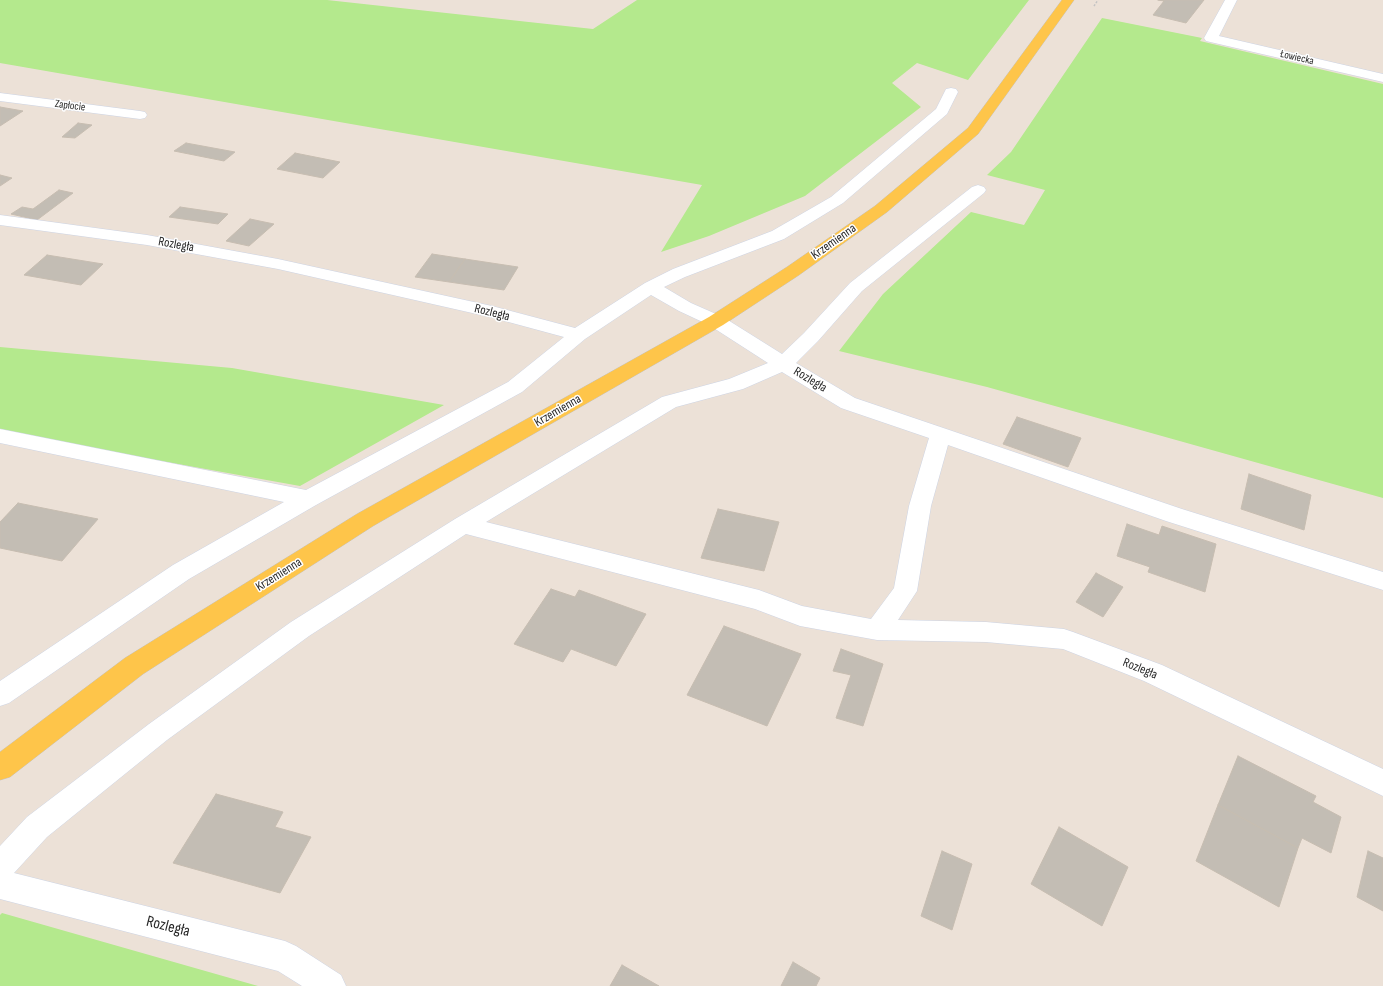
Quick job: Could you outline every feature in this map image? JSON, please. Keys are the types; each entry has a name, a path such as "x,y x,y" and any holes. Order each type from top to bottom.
{"main road":[{"name":"Krzemienna","path":"0,768 134,666 365,520 716,321 793,271 881,209 972,131 1068,0"}],"street":[{"name":"Łowiecka","path":"1231,0 1211,38 1383,78"},
{"path":"0,695 181,572 308,499 515,386 578,335 651,287 679,273 778,235 837,200 942,111 951,92"},
{"name":"Zapłocie","path":"0,97 140,115"},
{"path":"0,867 37,827 158,732 300,629 463,525 669,402 736,384 783,364 811,337 856,287 978,190"},
{"name":"Rozległa","path":"0,220 147,240 278,264 492,312 578,335"},
{"name":"Rozległa","path":"651,287 685,307 716,321 848,404 1174,514 1383,581"},
{"path":"877,630 904,592 920,506 940,435"},
{"path":"0,436 308,499"},
{"name":"Rozległa","path":"463,525 759,600 800,616 877,630 986,632 1064,639 1153,673 1383,783"},
{"name":"Rozległa","path":"0,884 285,957 330,986"}],"green space":[{"path":"0,0 327,0 593,29 637,0 1029,0 968,80 917,63 892,83 921,107 805,196 709,236 661,252 702,185 0,63"},
{"path":"1102,18 1202,38 1200,41 1383,84 1383,498 987,387 839,351 883,294 971,212 1024,225 1045,190 987,175 1011,152"},
{"path":"0,347 232,368 444,405 300,486 0,432"},
{"path":"2,913 258,986 0,986 0,915"}],"building":[{"path":"1158,0 1204,0 1186,23 1153,15 1164,1"},
{"path":"0,107 23,111 0,126"},
{"path":"78,123 92,125 75,138 62,137"},
{"path":"186,143 235,152 224,161 174,151"},
{"path":"295,153 340,162 323,178 277,169"},
{"path":"0,175 12,178 0,186"},
{"path":"59,190 73,193 37,220 11,214 22,207 33,209"},
{"path":"180,207 228,214 218,224 169,217"},
{"path":"250,219 274,224 249,246 226,241"},
{"path":"432,254 465,259 449,282 415,277"},
{"path":"47,255 103,264 81,285 24,275"},
{"path":"465,259 518,267 504,290 449,282"},
{"path":"1017,417 1081,438 1068,467 1003,444"},
{"path":"1249,474 1311,495 1304,530 1241,509"},
{"path":"18,503 98,519 62,561 0,548 0,522"},
{"path":"718,509 779,522 764,571 701,558"},
{"path":"1127,524 1159,535 1162,526 1216,544 1205,592 1148,572 1150,567 1117,556"},
{"path":"1096,573 1123,587 1103,617 1076,602"},
{"path":"551,589 575,597 579,590 646,614 616,666 571,649 563,662 514,644"},
{"path":"724,626 801,654 767,726 687,695"},
{"path":"841,649 883,664 863,726 836,718 851,675 833,671"},
{"path":"1238,756 1316,796 1313,802 1341,817 1331,853 1302,838 1298,848 1218,805"},
{"path":"216,794 283,812 275,827 311,837 280,893 173,863"},
{"path":"1218,805 1298,848 1279,907 1196,861"},
{"path":"1059,827 1128,867 1102,926 1031,884"},
{"path":"942,851 972,864 952,930 921,916"},
{"path":"1368,851 1383,858 1383,911 1357,897"},
{"path":"793,962 820,978 816,986 781,986"},
{"path":"622,965 659,986 610,986"}]}
